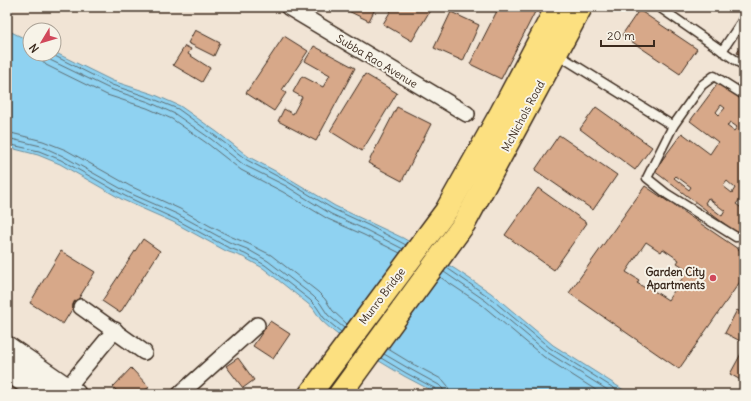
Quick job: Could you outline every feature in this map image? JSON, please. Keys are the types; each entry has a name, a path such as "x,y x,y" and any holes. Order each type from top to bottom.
{"main road":[{"name":"McNichols Road","path":"446,211 557,7"},
{"name":"McNichols Road","path":"340,394 464,224 581,7"},
{"name":"Munro Bridge","path":"314,388 446,211"},
{"path":"7,347 71,391"},
{"path":"7,370 43,394"}],"street":[{"name":"Subba Rao Avenue","path":"288,7 467,114"},
{"path":"81,307 144,352"},
{"path":"180,394 257,325"},
{"path":"71,391 114,330"}],"lane":[{"path":"659,7 744,66"},
{"path":"722,51 744,18"},
{"path":"556,54 673,126"},
{"path":"744,95 714,76 702,85 673,126 646,178 667,194 736,238 744,236"}],"water":[{"path":"7,30 22,37 22,62 62,62 62,56 113,81 153,94 180,106 249,157 335,206 403,238 455,269 491,293 553,345 630,394 438,394 404,376 346,341 321,320 313,308 263,268 243,257 226,251 173,222 123,200 60,164 38,155 7,147"}],"building":[{"path":"340,7 376,7 369,21"},
{"path":"393,7 432,7 412,41 383,24"},
{"path":"499,7 537,8 501,79 470,64"},
{"path":"639,10 697,49 680,74 622,35"},
{"path":"451,12 479,25 463,61 434,48"},
{"path":"195,30 220,43 214,56 188,43"},
{"path":"284,36 308,51 282,90 286,93 274,111 246,93"},
{"path":"744,41 744,57 737,53"},
{"path":"185,46 191,49 188,54 210,68 202,82 173,65"},
{"path":"314,46 355,68 316,141 278,121 284,109 293,114 302,97 293,92 302,76 323,87 330,75 305,61"},
{"path":"365,74 397,93 362,151 330,131"},
{"path":"719,82 744,100 744,199 742,197 736,204 744,210 744,226 738,234 654,171 682,133 710,154 718,142 690,121","holes":["721,105 725,108 719,115 716,112","730,122 737,127 734,131 727,126","676,176 691,187 689,190 674,178","727,181 735,188 732,193 723,186","708,198 725,211 722,216 705,203"]},
{"path":"397,107 431,124 402,181 368,163"},
{"path":"596,107 652,147 635,170 580,129"},
{"path":"559,135 617,175 593,210 535,170"},
{"name":"Garden City Apartments","path":"645,186 744,253 744,276 679,369 569,293","holes":["646,242 661,252 663,249 679,260 677,263 688,270 668,300 648,287 647,289 637,283 639,280 626,272"]},
{"path":"538,188 587,223 554,270 505,235"},
{"path":"143,239 160,251 120,313 102,301"},
{"path":"61,251 95,272 63,324 30,303"},
{"path":"737,310 744,314 744,343 725,333"},
{"path":"270,321 290,334 273,359 253,346"},
{"path":"742,352 744,354 744,382 730,374"},
{"path":"238,358 254,380 243,388 226,366"},
{"path":"131,368 149,387 141,394 120,394 113,387"}],"place":[{"name":"Garden City Apartments","path":"713,278"}]}
